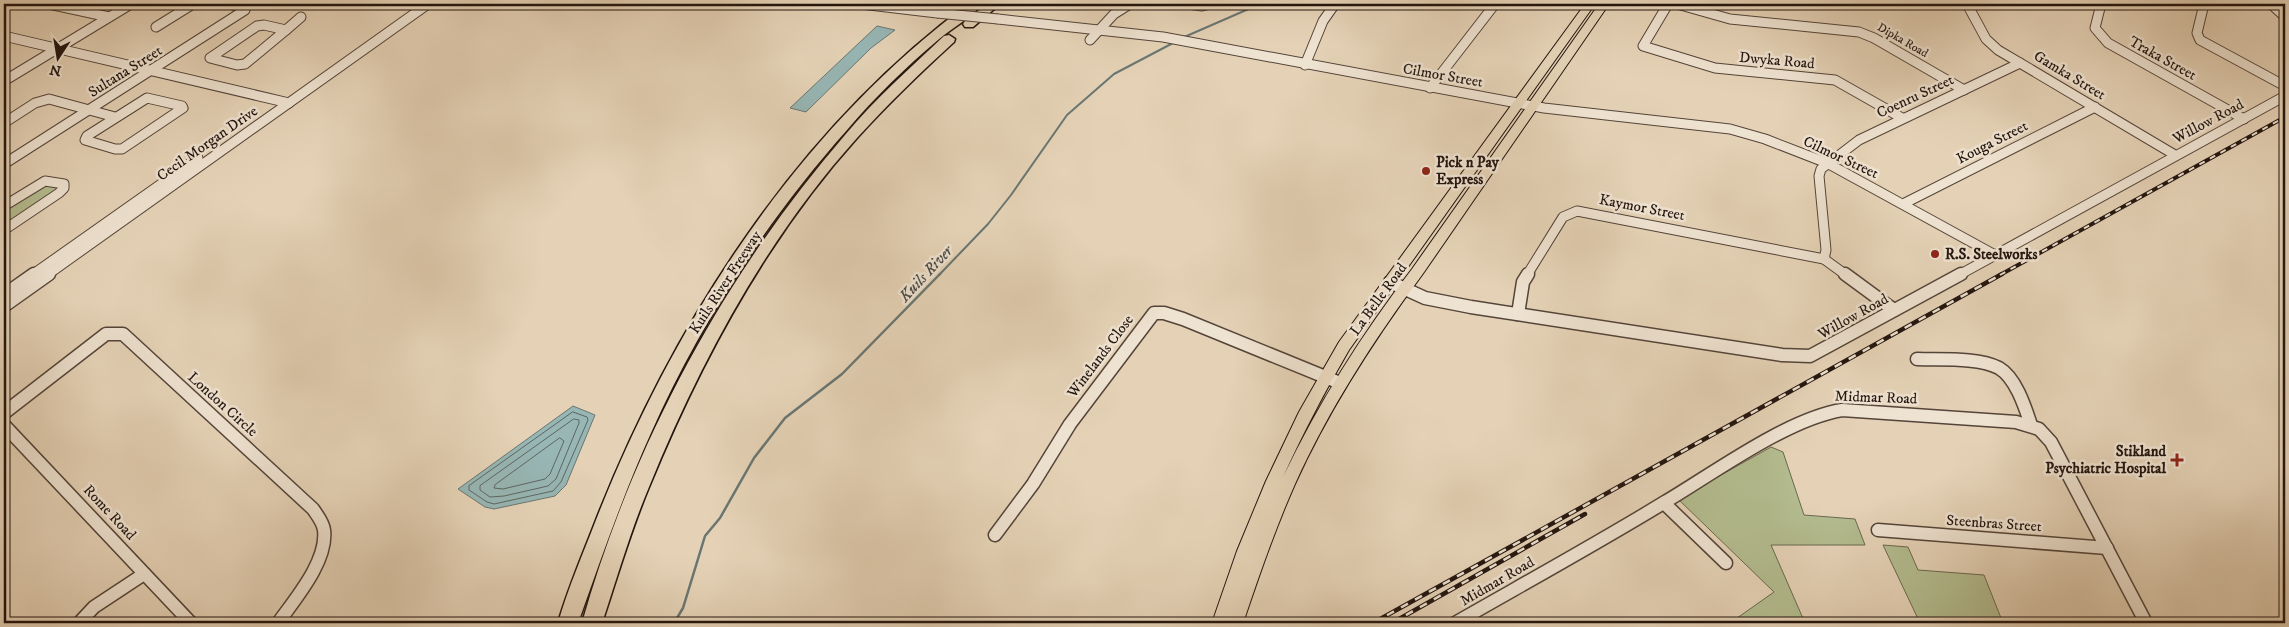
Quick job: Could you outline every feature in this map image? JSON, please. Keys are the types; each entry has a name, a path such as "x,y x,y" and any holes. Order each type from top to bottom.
{"highway":[{"name":"Kuils River Freeway","path":"568,623 609,506 642,432 696,324 744,250 794,182 843,125 902,66 976,4"},
{"name":"Kuils River Freeway","path":"592,623 620,536 659,441 704,348 762,252 823,170 875,110 948,40 996,12"}],"main road":[{"name":"La Belle Road","path":"1220,623 1239,565 1272,480 1324,377 1590,4"},
{"name":"La Belle Road","path":"1235,623 1252,568 1284,490 1311,434 1340,383 1604,4"}],"street":[{"path":"49,4 109,17"},
{"path":"4,81 131,4"},
{"path":"156,27 193,4"},
{"name":"Sultana Street","path":"4,164 245,10 243,7 228,4"},
{"name":"Cecil Morgan Drive","path":"4,295 416,4"},
{"name":"Cecil Morgan Drive","path":"4,306 428,4"},
{"name":"Cilmor Street","path":"861,4 937,13 996,12 1099,29 1163,37 1532,107 1730,129 1764,139 1827,163 1995,255"},
{"path":"1090,40 1114,14 1130,4"},
{"path":"1188,4 1197,6 1210,4"},
{"path":"1305,65 1324,21 1335,4"},
{"path":"1430,88 1495,4"},
{"name":"Dwyka Road","path":"1668,4 1643,46 1715,68 1835,80 1902,118"},
{"name":"Dipka Road","path":"1677,4 1730,19 1859,32 1874,38 1964,90"},
{"name":"Gamka Street","path":"1967,4 1989,42 2020,63 2174,155"},
{"name":"Traka Street","path":"2101,4 2096,28 2105,40 2244,119"},
{"path":"2204,4 2197,33 2200,40 2285,86"},
{"path":"2271,4 2285,17"},
{"path":"286,30 260,25 239,37 210,58 237,65 245,64 301,18"},
{"path":"214,31 239,37"},
{"path":"4,36 290,103"},
{"name":"Coenru Street","path":"1827,163 1859,140 2020,63"},
{"name":"Willow Road","path":"1390,282 1403,290 1435,300 1518,314 1668,338 1802,356 1817,354 2174,155 2285,96"},
{"path":"4,122 35,103 46,100 116,117 149,98 183,107 181,111 122,149 116,150 85,140 87,136 116,117"},
{"name":"Kouga Street","path":"1903,204 2094,107"},
{"path":"1827,163 1819,174 1826,250 1824,259 1894,310"},
{"path":"4,206 45,181 64,184 64,188 59,193 4,230"},
{"name":"Kaymor Street","path":"1518,314 1523,282 1562,217 1577,211 1824,259"},
{"name":"Winelands Close","path":"995,535 1033,484 1070,424 1154,313 1164,313 1183,318 1340,383"},
{"name":"London Circle","path":"4,414 106,334 123,334 314,509 322,522 324,532 320,556 278,623"},
{"path":"1917,359 1986,364 2001,368 2009,378 2023,404 2031,425"},
{"name":"Midmar Road","path":"1455,623 1664,503 1766,441 1823,413 1856,410 2010,421 2031,425 2049,438 2146,623"},
{"name":"Rome Road","path":"4,425 191,623"},
{"path":"1664,503 1726,563"},
{"name":"Steenbras Street","path":"1878,530 2107,548"},
{"path":"80,623 94,607 144,574"}],"green space":[{"path":"40,185 60,187 4,227 4,209"},
{"path":"1771,447 1783,452 1804,515 1855,519 1865,545 1771,545 1805,623 1730,623 1774,592 1678,499"},
{"path":"1883,545 1908,547 1918,570 1984,575 2003,623 1920,623"}],"water":[{"path":"877,26 895,30 871,48 806,112 790,108"},
{"path":"573,406 595,415 566,485 555,496 494,509 485,507 458,489"}],"waterway":[{"name":"Kuils River","path":"1182,38 1260,4"},
{"name":"Kuils River","path":"939,275 988,224 1011,195 1067,115 1114,74 1173,43"},
{"name":"Kuils River","path":"674,623 683,608 705,536 720,518 754,458 785,418 842,374 940,274"}],"railway":[{"path":"2000,275 2285,117"},
{"path":"1373,623 2002,274"},
{"path":"1392,623 1585,514"}],"place":[{"name":"Pick n Pay Express","path":"1426,171"},
{"name":"R.S. Steelworks","path":"1935,254"},
{"name":"Stikland Psychiatric Hospital","path":"2177,460"}]}
